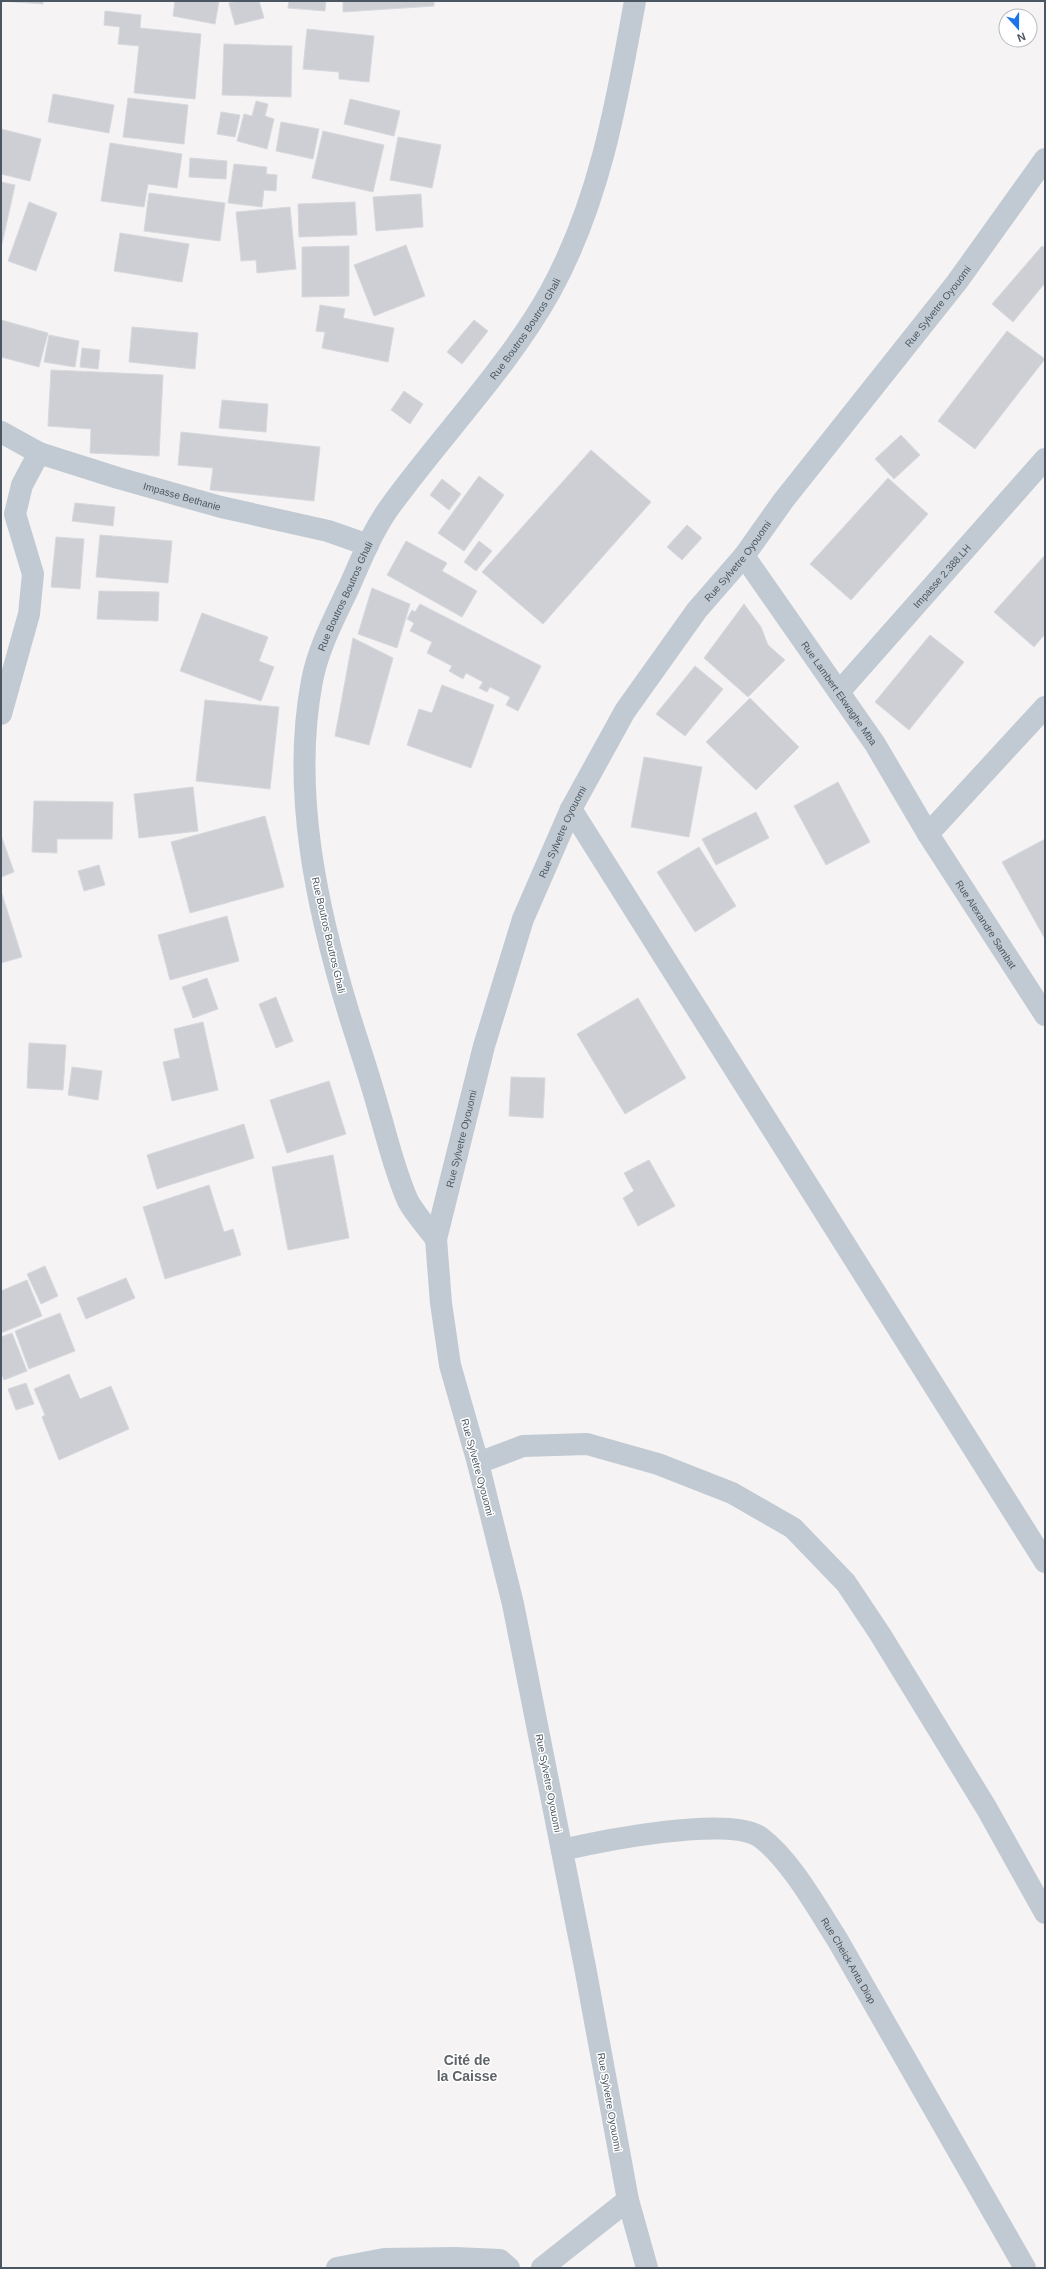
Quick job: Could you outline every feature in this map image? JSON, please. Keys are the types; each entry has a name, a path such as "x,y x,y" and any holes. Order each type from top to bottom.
{"street":[{"name":"Rue Boutros Boutros Ghali","path":"436,1239 410,1204 392,1157 334,966 316,884 309,832 306,793 306,733 312,680 325,639 368,544 386,511 493,375 521,336 549,294 572,247 593,197 609,138 635,1"},
{"name":"Rue Sylvetre Oyouomi","path":"647,2268 628,2200 562,1850 513,1604 478,1463 450,1365 441,1303 436,1239 484,1046 523,920 571,809 625,710 697,610 744,556 783,501 957,282 1045,159"},
{"name":"Impasse Bethanie","path":"1,432 39,453 169,493 221,507 328,531 368,544"},
{"path":"1,714 29,614 33,574 15,514 22,485 39,453"},
{"name":"Impasse 2.388.LH","path":"839,692 1045,459"},
{"name":"Rue Lambert Ekwaghe Mba","path":"744,556 875,744 928,834"},
{"path":"928,834 1045,707"},
{"path":"571,809 1045,1562"},
{"name":"Rue Alexandre Sambat","path":"928,834 1045,1015"},
{"path":"478,1463 523,1446 587,1444 658,1464 732,1493 793,1528 846,1582 880,1634 987,1809 1045,1913"},
{"name":"Rue Cheick Anta Diop","path":"562,1850 654,1833 705,1828 737,1830 759,1836 779,1855 803,1886 837,1939 931,2107 1025,2268"},
{"path":"542,2268 628,2200"},
{"path":"337,2268 384,2259 455,2258 500,2260 509,2268"}],"building":[{"path":"1,1 43,1 43,4"},
{"path":"175,1 219,1 215,24 173,16"},
{"path":"238,1 259,1 264,18 235,25 229,3"},
{"path":"289,1 326,1 325,11 288,8"},
{"path":"343,1 434,1 434,6 343,12"},
{"path":"105,11 141,15 140,28 201,34 195,99 134,93 139,46 118,44 120,27 104,25"},
{"path":"307,29 374,36 369,82 339,79 339,72 303,69"},
{"path":"224,44 292,46 291,97 222,95"},
{"path":"53,94 114,105 109,133 48,122"},
{"path":"128,98 188,105 184,144 123,137"},
{"path":"350,99 400,111 394,136 344,124"},
{"path":"256,101 268,104 265,116 274,119 267,149 237,141 244,114 252,116"},
{"path":"221,112 240,115 235,137 217,134"},
{"path":"281,122 319,129 313,159 276,151"},
{"path":"1,129 41,139 30,181 1,174"},
{"path":"323,131 384,145 373,192 312,178"},
{"path":"398,137 441,145 432,188 390,180"},
{"path":"110,143 182,154 177,188 148,184 144,207 101,201"},
{"path":"190,158 227,161 226,179 189,177"},
{"path":"234,164 267,167 266,174 277,175 276,191 264,190 262,207 228,203"},
{"path":"1,182 15,185 2,244 1,244"},
{"path":"149,193 225,203 220,241 144,231"},
{"path":"421,194 423,227 376,231 373,197"},
{"path":"29,202 57,213 36,271 8,261"},
{"path":"355,202 357,235 299,237 298,204"},
{"path":"290,207 296,269 257,273 256,260 241,261 236,212"},
{"path":"120,233 189,244 182,282 114,271"},
{"path":"406,245 425,296 374,316 354,265"},
{"path":"349,246 349,296 302,297 302,247"},
{"path":"1042,246 1045,248 1045,283 1013,322 992,304"},
{"path":"320,305 345,309 343,318 394,328 388,362 322,348 325,332 316,331"},
{"path":"1,320 48,333 39,367 1,357"},
{"path":"474,320 488,331 462,364 447,352"},
{"path":"132,327 198,333 195,369 129,362"},
{"path":"1007,331 1045,359 975,449 938,421"},
{"path":"49,335 79,341 75,367 44,362"},
{"path":"82,348 100,350 98,369 80,367"},
{"path":"51,370 163,375 159,456 90,453 91,429 48,426"},
{"path":"404,391 423,404 410,424 391,410"},
{"path":"222,400 268,404 266,432 219,428"},
{"path":"181,432 320,447 314,501 210,490 213,468 178,465"},
{"path":"901,435 920,455 894,479 875,459"},
{"path":"591,450 651,502 543,624 482,572"},
{"path":"479,476 504,495 464,551 438,533"},
{"path":"888,478 928,514 851,600 810,564"},
{"path":"442,479 461,494 449,510 430,495"},
{"path":"75,503 115,507 113,526 72,521"},
{"path":"687,525 702,538 682,560 667,547"},
{"path":"100,535 172,541 168,583 96,577"},
{"path":"56,537 84,539 80,589 51,587"},
{"path":"406,541 447,563 442,571 477,591 462,617 387,575"},
{"path":"479,541 492,551 476,571 464,562"},
{"path":"1045,555 1045,634 1034,647 994,612"},
{"path":"372,588 410,604 397,648 358,634"},
{"path":"99,591 159,592 158,621 97,619"},
{"path":"420,604 541,666 518,711 506,705 510,697 490,687 487,692 479,688 483,682 466,673 463,679 449,671 452,666 427,653 432,642 410,631 414,623 407,619 412,610 415,612"},
{"path":"744,604 761,627 768,645 785,660 748,697 704,658"},
{"path":"202,613 268,637 259,661 274,667 261,701 180,671"},
{"path":"930,635 964,662 909,730 875,702"},
{"path":"353,638 393,658 369,745 335,736"},
{"path":"695,666 723,689 685,736 656,714"},
{"path":"442,685 494,705 471,768 407,745 419,709 432,713"},
{"path":"750,698 799,747 756,790 706,742"},
{"path":"205,700 279,707 270,789 196,781"},
{"path":"644,757 702,767 689,837 631,827"},
{"path":"838,782 870,842 826,865 794,806"},
{"path":"193,787 198,831 139,838 134,794"},
{"path":"34,801 113,802 112,839 57,839 57,853 32,852"},
{"path":"756,812 769,838 716,865 702,839"},
{"path":"265,816 284,887 190,913 171,842"},
{"path":"1,835 14,872 1,877"},
{"path":"1045,839 1045,939 1002,862"},
{"path":"699,847 736,906 695,932 657,872"},
{"path":"99,865 105,885 84,891 78,871"},
{"path":"1,891 22,957 1,963"},
{"path":"227,916 239,961 170,980 158,935"},
{"path":"207,978 218,1009 193,1018 182,987"},
{"path":"276,997 293,1041 276,1048 259,1004"},
{"path":"638,998 686,1078 625,1114 577,1034"},
{"path":"203,1022 218,1090 172,1101 163,1062 180,1058 174,1029"},
{"path":"29,1043 66,1045 63,1090 27,1088"},
{"path":"72,1067 102,1071 98,1100 68,1095"},
{"path":"511,1077 545,1078 543,1118 509,1116"},
{"path":"329,1081 346,1134 287,1153 270,1100"},
{"path":"244,1124 254,1158 157,1189 147,1155"},
{"path":"333,1155 349,1238 288,1250 272,1167"},
{"path":"649,1160 675,1206 638,1226 623,1198 634,1191 624,1173"},
{"path":"209,1185 224,1232 233,1229 241,1255 165,1279 143,1207"},
{"path":"45,1266 58,1296 41,1304 27,1274"},
{"path":"126,1278 135,1298 86,1319 77,1298"},
{"path":"27,1280 42,1316 1,1333 1,1291"},
{"path":"60,1313 75,1351 29,1369 15,1331"},
{"path":"12,1333 27,1371 4,1380 1,1372 1,1337"},
{"path":"69,1374 80,1399 111,1386 129,1429 59,1460 42,1417 45,1415 34,1389"},
{"path":"26,1383 34,1404 16,1410 8,1389"}],"district":[{"name":"Cité de la Caisse","path":"467,2068"}]}
